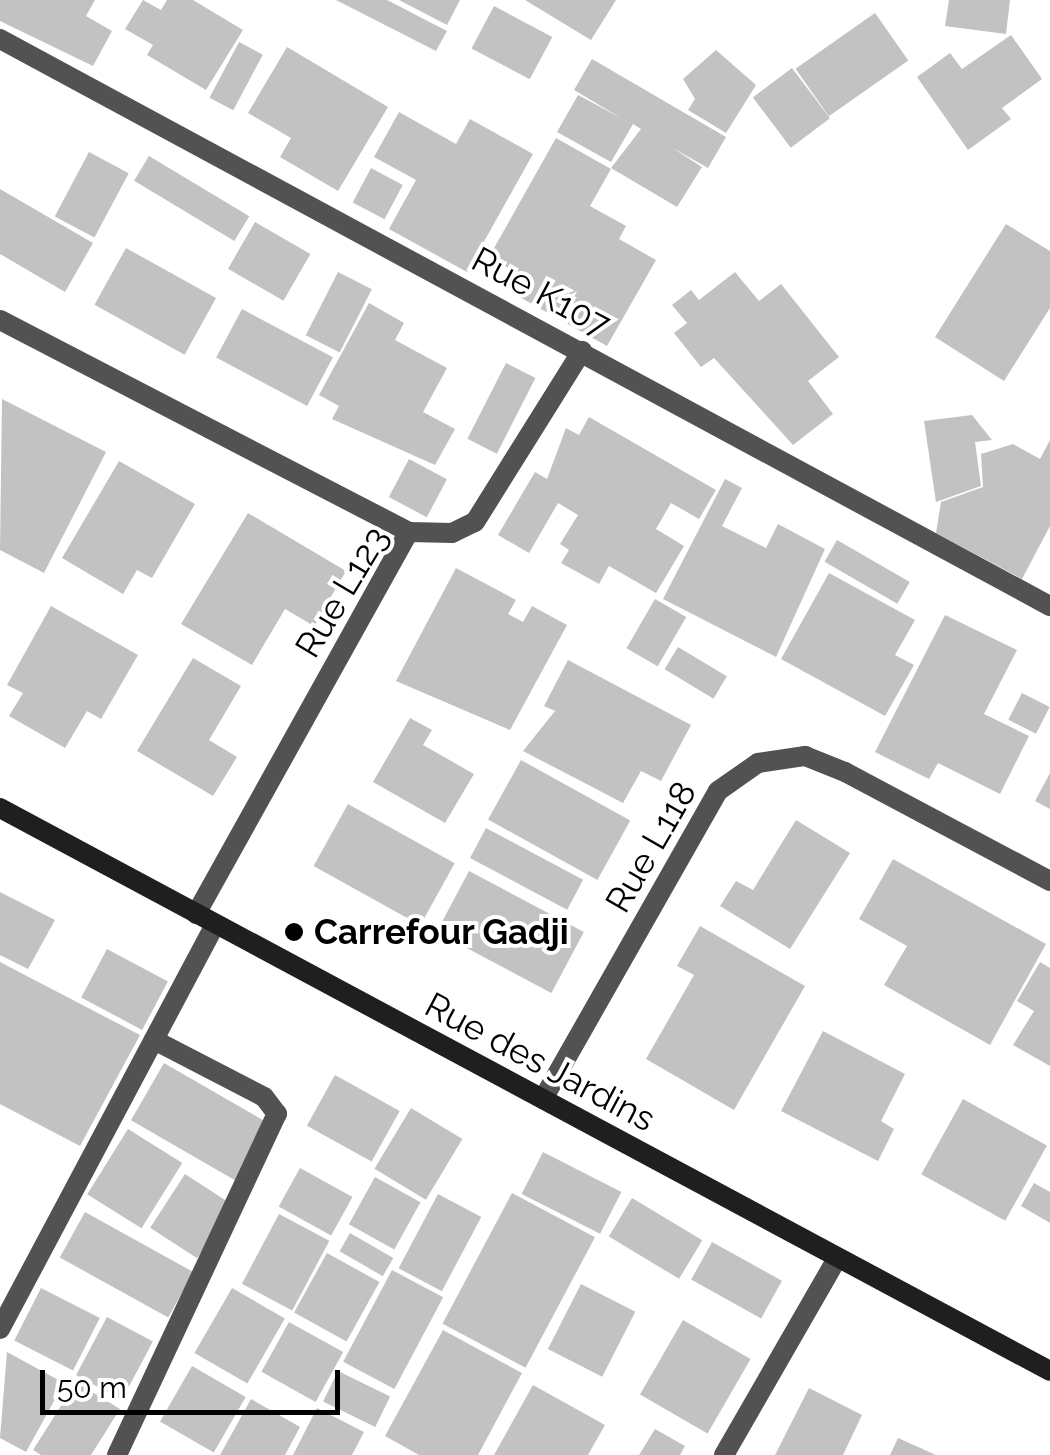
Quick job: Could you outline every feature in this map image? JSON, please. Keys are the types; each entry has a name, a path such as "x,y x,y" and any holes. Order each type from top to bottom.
{"main road":[{"name":"Rue des Jardins","path":"0,808 835,1262 1050,1372"}],"street":[{"name":"Rue K107","path":"0,38 1050,606"},
{"path":"0,320 408,532"},
{"name":"Rue L123","path":"0,1328 154,1040 206,920 408,532 476,522 582,351"},
{"name":"Rue L118","path":"542,1100 718,790 758,762 805,756 845,772 1050,881"},
{"path":"117,1455 277,1114 264,1097 154,1040"},
{"path":"724,1455 835,1262"}],"building":[{"path":"0,0 95,0 86,16 112,31 93,66 0,21"},
{"path":"143,0 161,10 167,0 193,0 243,30 206,90 147,55 153,45 125,29"},
{"path":"336,0 387,0 447,31 436,51"},
{"path":"399,0 460,0 447,25"},
{"path":"525,0 616,0 591,40"},
{"path":"949,0 1010,0 1006,34 945,26"},
{"path":"494,6 552,37 530,79 471,48"},
{"path":"875,13 908,61 829,116 796,69"},
{"path":"1011,35 1042,79 1002,108 1011,119 968,150 917,77 950,53 962,69"},
{"path":"239,42 263,55 233,110 209,98"},
{"path":"287,47 388,107 338,191 280,157 291,138 248,113"},
{"path":"716,50 756,85 726,133 688,110 695,99 683,79"},
{"path":"592,59 726,137 708,168 671,147 702,167 677,207 611,168 641,129 633,124 611,162 557,132 578,95 621,118 574,90"},
{"path":"792,68 830,118 791,148 753,97"},
{"path":"399,112 456,144 470,119 533,154 467,272 389,229 416,180 374,157"},
{"path":"556,138 611,169 590,206 626,226 619,239 656,260 607,346 516,295 526,278 489,257"},
{"path":"89,152 129,173 94,238 55,216"},
{"path":"149,156 249,216 234,241 134,181"},
{"path":"371,168 403,185 384,219 353,202"},
{"path":"0,189 93,243 65,292 0,254"},
{"path":"255,222 310,254 283,301 228,269"},
{"path":"1006,224 1050,251 1050,308 1004,381 935,337"},
{"path":"126,248 216,298 185,355 94,305"},
{"path":"338,272 372,289 340,353 306,335"},
{"path":"735,272 759,301 781,284 839,357 808,381 833,414 793,445 714,358 701,367 674,333 687,323 672,305 691,290 699,300"},
{"path":"369,303 404,323 395,340 447,368 423,412 455,429 435,465 332,419 339,406 319,395"},
{"path":"242,309 333,357 307,406 216,358"},
{"path":"506,363 535,378 497,454 467,439"},
{"path":"2,399 106,452 44,573 0,550"},
{"path":"972,415 992,440 975,442 981,486 936,502 924,421"},
{"path":"589,417 716,490 699,519 671,503 656,529 684,546 656,593 609,566 599,584 561,563 569,550 560,544 578,515 558,503 529,553 498,535 535,472 547,479 566,428 579,435"},
{"path":"1050,440 1050,526 1022,579 936,533 941,502 983,487 981,454 1013,444 1040,459"},
{"path":"409,459 447,479 427,517 389,497"},
{"path":"119,461 195,504 152,578 137,570 123,594 62,558"},
{"path":"725,479 742,488 722,526 766,548 778,524 825,549 776,657 663,599"},
{"path":"248,513 346,571 314,626 285,609 252,665 181,624"},
{"path":"837,540 910,582 897,604 824,562"},
{"path":"456,568 516,600 508,614 523,622 532,606 567,625 510,730 396,681"},
{"path":"829,573 915,620 895,655 914,665 885,716 781,659"},
{"path":"655,599 686,617 658,666 626,648"},
{"path":"51,606 138,655 101,719 87,711 65,748 9,716 23,693 7,685"},
{"path":"945,615 1017,650 984,714 1029,736 1000,794 938,763 929,779 875,752"},
{"path":"678,647 727,676 713,699 665,669"},
{"path":"193,658 241,686 209,740 237,757 213,796 137,751"},
{"path":"568,660 691,725 661,781 641,771 623,803 523,751 555,711 544,706"},
{"path":"1022,693 1050,707 1036,734 1008,720"},
{"path":"410,718 432,730 423,745 474,774 445,823 373,782"},
{"path":"521,760 630,821 597,880 488,819"},
{"path":"1050,773 1050,809 1035,801"},
{"path":"348,804 455,863 420,925 314,866"},
{"path":"796,820 850,853 790,949 720,906 736,881 753,890"},
{"path":"486,828 583,880 567,910 470,858"},
{"path":"893,859 1046,944 990,1045 884,985 907,946 859,919"},
{"path":"469,871 584,932 551,993 437,932"},
{"path":"0,892 55,920 28,969 0,955"},
{"path":"700,926 805,986 734,1110 646,1059 694,975 677,966"},
{"path":"107,949 168,981 142,1030 81,998"},
{"path":"0,962 140,1035 80,1146 0,1104"},
{"path":"1040,962 1050,968 1050,1066 1013,1045 1034,1011 1017,1001"},
{"path":"823,1031 905,1074 881,1121 894,1129 878,1161 781,1111"},
{"path":"164,1063 268,1123 235,1180 131,1120"},
{"path":"335,1075 400,1111 372,1162 307,1126"},
{"path":"963,1099 1047,1146 1005,1221 921,1174"},
{"path":"411,1108 462,1139 426,1200 374,1169"},
{"path":"128,1129 182,1163 141,1228 87,1194"},
{"path":"543,1152 621,1192 600,1234 522,1194"},
{"path":"300,1168 352,1197 331,1236 279,1206"},
{"path":"185,1174 232,1204 197,1258 150,1228"},
{"path":"375,1177 420,1202 394,1249 349,1224"},
{"path":"1034,1183 1050,1192 1050,1223 1021,1206"},
{"path":"512,1193 595,1237 526,1368 443,1324"},
{"path":"438,1194 481,1217 442,1291 399,1268"},
{"path":"632,1198 702,1240 679,1279 609,1237"},
{"path":"85,1212 193,1272 168,1318 60,1257"},
{"path":"279,1214 329,1241 292,1311 242,1284"},
{"path":"350,1233 393,1258 383,1276 339,1251"},
{"path":"712,1242 782,1281 761,1318 691,1280"},
{"path":"327,1253 379,1282 347,1342 294,1312"},
{"path":"392,1270 443,1297 394,1389 343,1362"},
{"path":"581,1284 635,1312 602,1377 548,1349"},
{"path":"41,1288 100,1318 73,1371 14,1341"},
{"path":"232,1288 285,1318 247,1383 194,1353"},
{"path":"107,1317 153,1341 122,1400 76,1375"},
{"path":"683,1320 751,1359 708,1433 640,1394"},
{"path":"289,1322 343,1352 316,1402 261,1372"},
{"path":"443,1330 522,1373 478,1455 419,1455 385,1436"},
{"path":"7,1352 64,1383 26,1452 0,1438"},
{"path":"192,1366 246,1397 214,1452 160,1421"},
{"path":"338,1371 390,1396 375,1427 323,1402"},
{"path":"76,1382 120,1409 91,1455 41,1455 33,1450"},
{"path":"533,1385 605,1425 588,1455 494,1455"},
{"path":"809,1388 862,1415 843,1455 775,1455"},
{"path":"251,1399 300,1427 285,1455 220,1455"},
{"path":"317,1408 364,1432 352,1455 293,1455"},
{"path":"655,1429 685,1446 680,1455 639,1455"},
{"path":"898,1438 936,1455 890,1455"}],"place":[{"name":"Carrefour Gadji","path":"294,932"}]}
